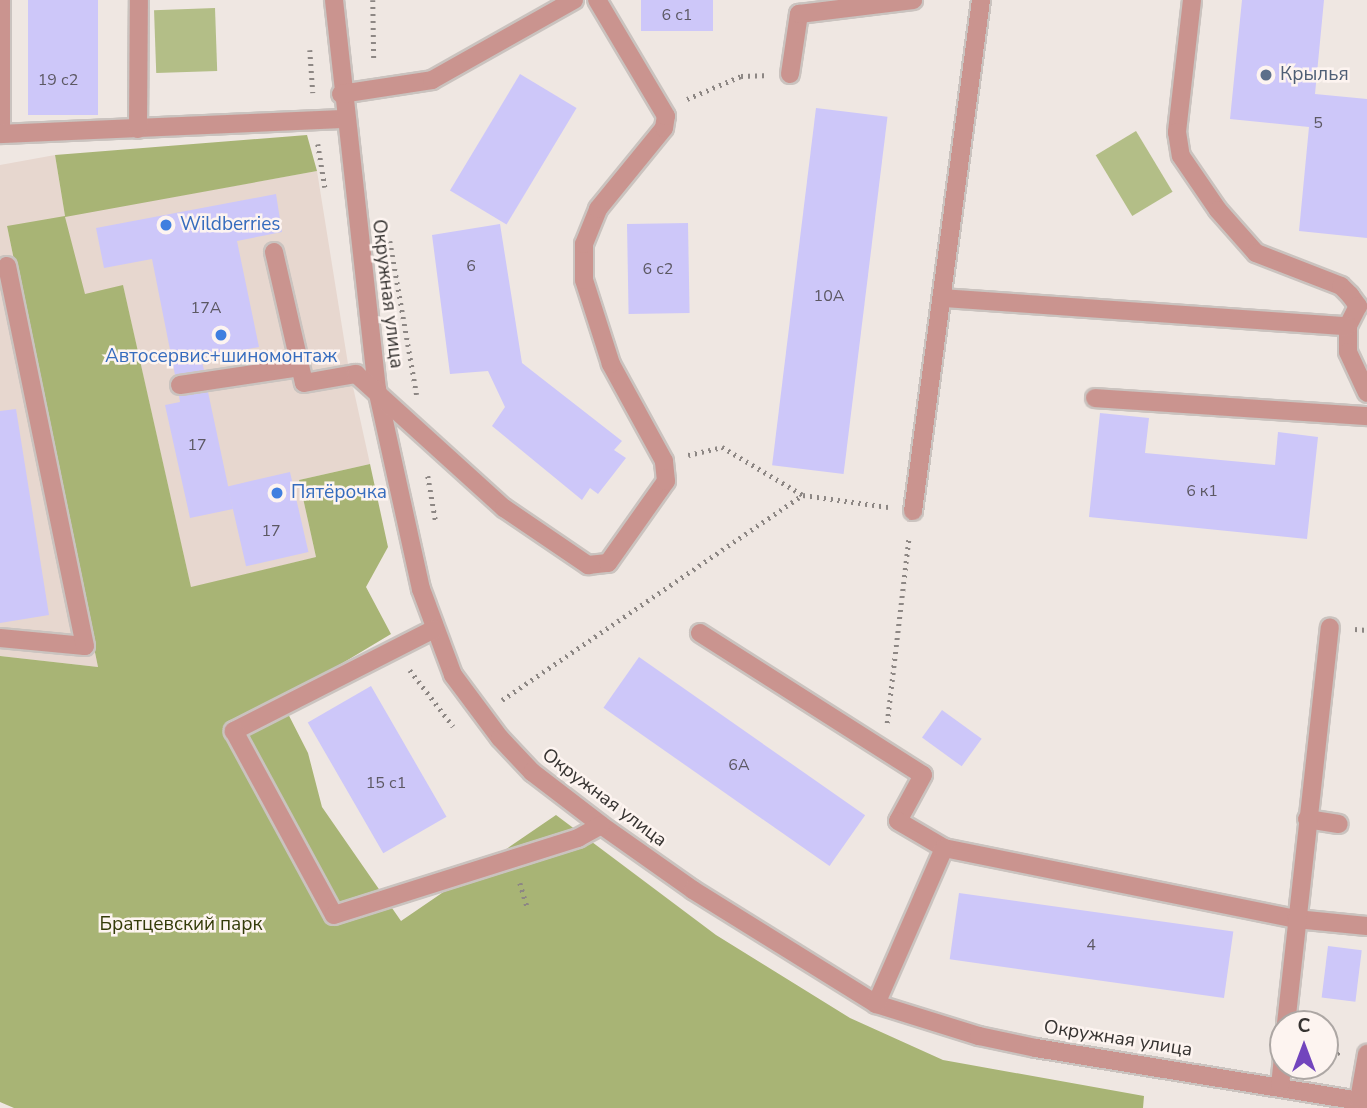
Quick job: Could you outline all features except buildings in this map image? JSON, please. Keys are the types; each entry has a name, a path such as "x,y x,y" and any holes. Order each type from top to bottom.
{"street":[{"path":"1,0 1,134 345,119"},
{"path":"138,129 139,0"},
{"name":"Окружная улица","path":"334,0 341,94 377,389 434,629 453,675 500,738 532,772 692,890 877,1004 1002,1041 1363,1101"},
{"path":"341,94 374,92 432,80 573,0"},
{"path":"274,252 304,383 356,374 377,389 504,508 588,565 608,563 621,551 666,481 664,461 611,364 583,280 584,244 598,209 664,128 666,116 597,0"},
{"path":"790,74 799,14 913,0"},
{"path":"912,511 943,298 981,0"},
{"path":"1192,0 1177,132 1187,170 1256,253 1341,286 1350,295 1358,306 1348,326 1348,352 1367,393"},
{"path":"0,638 85,646 7,266"},
{"path":"943,298 1348,326"},
{"path":"180,385 300,367"},
{"path":"1094,398 1367,416"},
{"path":"1287,1010 1330,627"},
{"path":"434,629 234,731 334,915 578,838 601,825"},
{"path":"700,633 923,775 898,821 944,848 1296,919 1367,926"},
{"path":"1307,819 1339,824"},
{"path":"877,1004 944,848"},
{"path":"1363,1101 1367,1054"},
{"path":"1280,1086 1281,1080"}],"path":[{"path":"373,0 374,92"},
{"path":"687,100 741,75"},
{"path":"388,226 438,535"},
{"path":"664,461 722,447 803,495 912,511 884,750"},
{"path":"501,700 803,495"}],"shaded area":[{"path":"55,155 65,216 317,171 348,364 370,464 299,480 316,557 191,588 123,286 85,295 7,226 98,667 0,656 0,165"}],"green space":[{"path":"215,8 217,71 156,73 154,10"},
{"path":"1136,131 1173,192 1132,216 1096,155"},
{"name":"Братцевский парк","path":"307,135 317,171 65,217 85,294 123,285 191,587 316,557 299,480 370,464 388,547 366,587 391,634 281,700 308,753 322,807 401,921 556,815 716,935 850,1018 943,1060 1144,1096 1143,1108 14,1108 0,1102 0,656 98,667 7,226 65,216 55,155"}],"place":[{"name":"Крылья","path":"1266,75"},
{"name":"Wildberries","path":"166,225"},
{"name":"Автосервис+шиномонтаж","path":"221,335"},
{"name":"Пятёрочка","path":"277,493"}]}
